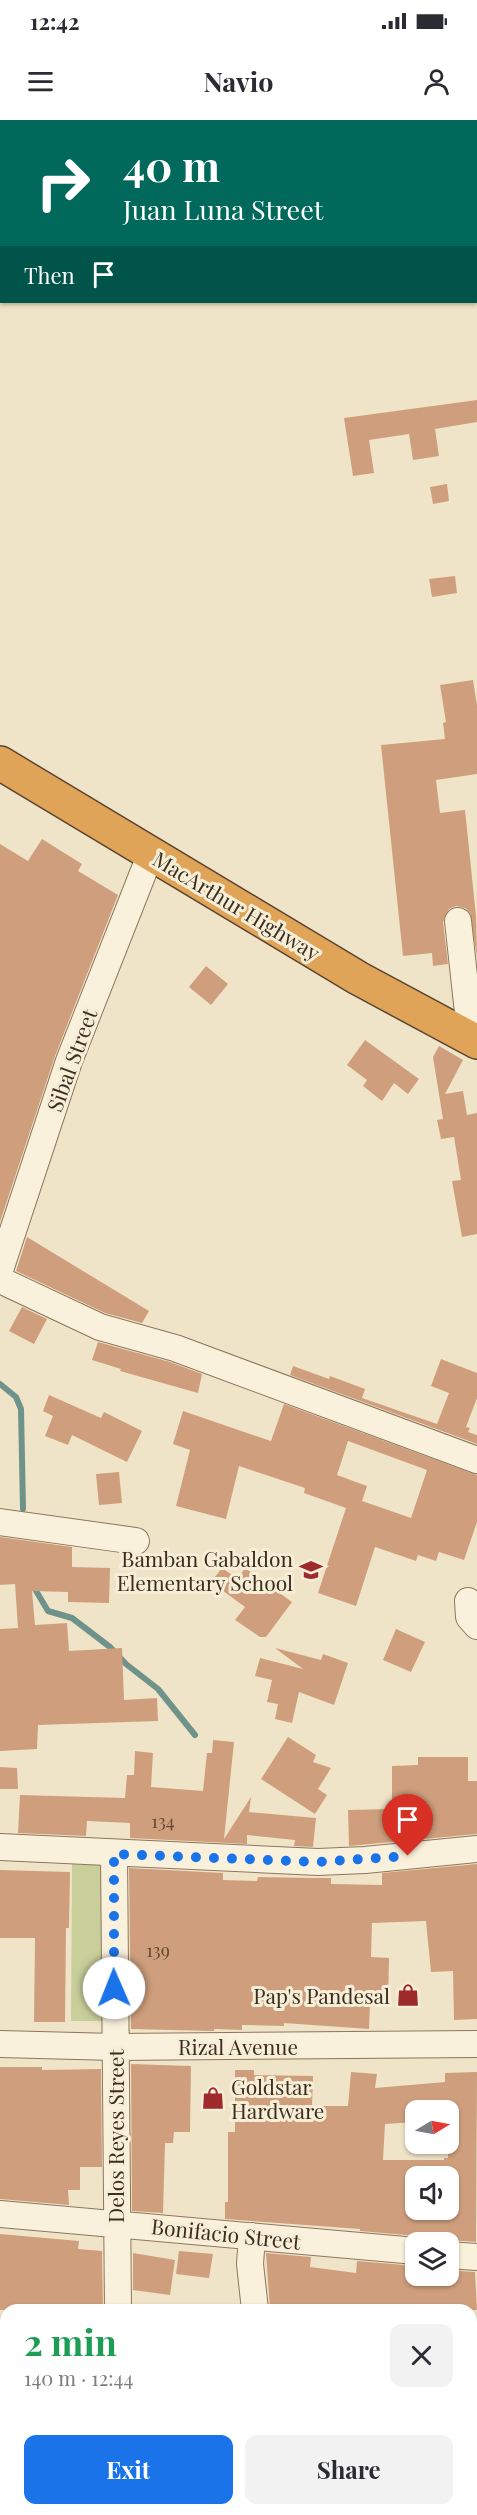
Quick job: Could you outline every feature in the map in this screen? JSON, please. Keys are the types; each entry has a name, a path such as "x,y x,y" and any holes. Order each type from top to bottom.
{"highway":[{"name":"MacArthur Highway","path":"0,763 358,978 474,1041"}],"street":[{"name":"Sibal Street","path":"0,1270 69,1061 151,853"},
{"path":"458,921 474,1041"},
{"path":"0,1280 100,1327 175,1348 477,1461"},
{"path":"0,1522 136,1541"},
{"path":"468,1601 469,1617 477,1626"},
{"path":"0,1847 318,1862 365,1860 477,1849"},
{"name":"Delos Reyes Street","path":"114,1854 118,2304"},
{"name":"Rizal Avenue","path":"0,2044 115,2047 477,2044"},
{"name":"Bonifacio Street","path":"0,2214 405,2251"},
{"path":"252,2236 249,2264 254,2304"},
{"path":"459,2256 477,2257"}],"green space":[{"path":"72,1863 104,1863 103,2021 71,2021"}],"building":[{"path":"477,400 477,422 435,429 439,456 413,460 409,434 369,440 374,473 353,476 344,418"},
{"path":"447,484 449,501 433,504 430,487"},
{"path":"455,576 457,593 432,597 429,579"},
{"path":"473,680 477,705 477,774 436,780 440,813 465,810 476,916 477,957 470,913 465,908 456,906 449,909 443,922 448,964 433,966 432,953 403,956 381,745 445,739 443,723 446,722 440,685"},
{"path":"42,839 82,864 78,871 118,895 55,1056 0,1222 0,844 28,861"},
{"path":"206,966 228,984 211,1005 189,987"},
{"path":"365,1040 419,1079 408,1094 394,1083 382,1101 363,1086 367,1080 347,1065"},
{"path":"439,1046 463,1060 445,1094 463,1091 467,1115 477,1113 477,1234 462,1237 452,1181 461,1180 454,1137 441,1139 437,1120 443,1119 433,1057"},
{"path":"27,1237 149,1311 142,1323 105,1313 16,1271"},
{"path":"22,1307 47,1319 34,1344 9,1331"},
{"path":"98,1342 170,1362 202,1374 198,1393 120,1371 121,1369 92,1360"},
{"path":"441,1359 477,1373 477,1398 466,1427 470,1428 468,1432 477,1435 477,1444 290,1375 293,1366 329,1379 330,1376 365,1389 362,1398 437,1424 449,1393 431,1386"},
{"path":"49,1395 101,1418 104,1412 142,1431 127,1462 72,1435 68,1445 45,1436 53,1416 43,1411"},
{"path":"284,1404 477,1475 477,1522 464,1560 439,1552 436,1561 418,1555 416,1561 375,1547 356,1606 318,1593 346,1508 304,1493 305,1488 239,1466 226,1519 176,1506 190,1450 173,1444 183,1411 271,1441","holes":["348,1441 427,1470 411,1518 362,1501 367,1486 337,1475"]},
{"path":"119,1472 122,1503 99,1505 96,1474"},
{"path":"0,1537 72,1547 72,1567 110,1568 109,1603 68,1602 68,1592 32,1591 35,1625 67,1623 69,1651 122,1648 124,1700 157,1698 158,1721 38,1725 37,1749 0,1751 0,1629 18,1628 15,1584 0,1585"},
{"path":"222,1568 238,1579 245,1568 292,1602 266,1637 260,1637 235,1620 245,1607 211,1582"},
{"path":"396,1629 425,1642 411,1672 383,1660"},
{"path":"275,1648 321,1660 323,1654 348,1663 334,1705 299,1692 292,1723 275,1719 278,1704 267,1702 272,1680 255,1676 260,1658 303,1669"},
{"path":"288,1737 316,1755 313,1762 331,1768 318,1789 327,1795 315,1814 261,1779"},
{"path":"213,1740 234,1742 224,1839 251,1797 249,1812 316,1818 313,1847 294,1846 295,1840 247,1835 247,1844 130,1838 130,1823 87,1821 86,1836 18,1833 20,1795 125,1798 127,1775 134,1775 135,1751 153,1753 151,1787 203,1791 207,1753 212,1753"},
{"path":"418,1757 468,1757 468,1781 477,1781 477,1834 349,1846 348,1810 392,1809 392,1766 418,1765"},
{"path":"0,1767 17,1768 18,1789 0,1789"},
{"path":"477,1864 477,2019 454,2020 453,1971 431,1972 426,1921 372,1923 371,1957 389,1958 388,2003 370,2003 369,2029 284,2023 284,2026 242,2025 242,2030 131,2029 129,1868 223,1873 223,1880 257,1881 258,1877 331,1878 331,1884 382,1885 382,1873"},
{"path":"0,1870 70,1872 69,1928 66,1928 65,2022 34,2022 35,1938 0,1938"},
{"path":"131,2064 191,2066 190,2132 174,2132 173,2143 165,2143 163,2213 132,2211"},
{"path":"0,2067 42,2067 42,2070 101,2069 102,2167 80,2167 80,2190 68,2190 69,2205 0,2199"},
{"path":"235,2070 254,2070 254,2075 313,2076 312,2106 348,2106 351,2072 377,2074 375,2088 445,2082 445,2073 477,2072 476,2242 459,2241 459,2232 405,2232 405,2235 360,2231 360,2229 225,2219 225,2202 228,2202 228,2132 235,2132"},
{"path":"0,2234 79,2241 78,2249 102,2251 103,2304 0,2304"},
{"path":"179,2251 213,2254 209,2278 176,2274"},
{"path":"133,2253 175,2260 170,2295 133,2290"},
{"path":"266,2253 311,2257 310,2267 356,2273 357,2261 405,2265 405,2286 459,2286 459,2271 475,2272 477,2304 270,2304"}],"waterway":[{"path":"0,1384 16,1397 21,1409 23,1509"},
{"path":"32,1584 48,1611 72,1618 110,1647 126,1664 158,1689 195,1735"}],"place":[{"name":"Bamban Gabaldon Elementary School","path":"311,1570"},
{"name":"Pap's Pandesal","path":"408,1995"},
{"name":"Goldstar Hardware","path":"213,2098"}],"route":[{"path":"114,1988 114,1854 318,1862 408,1856"}]}
